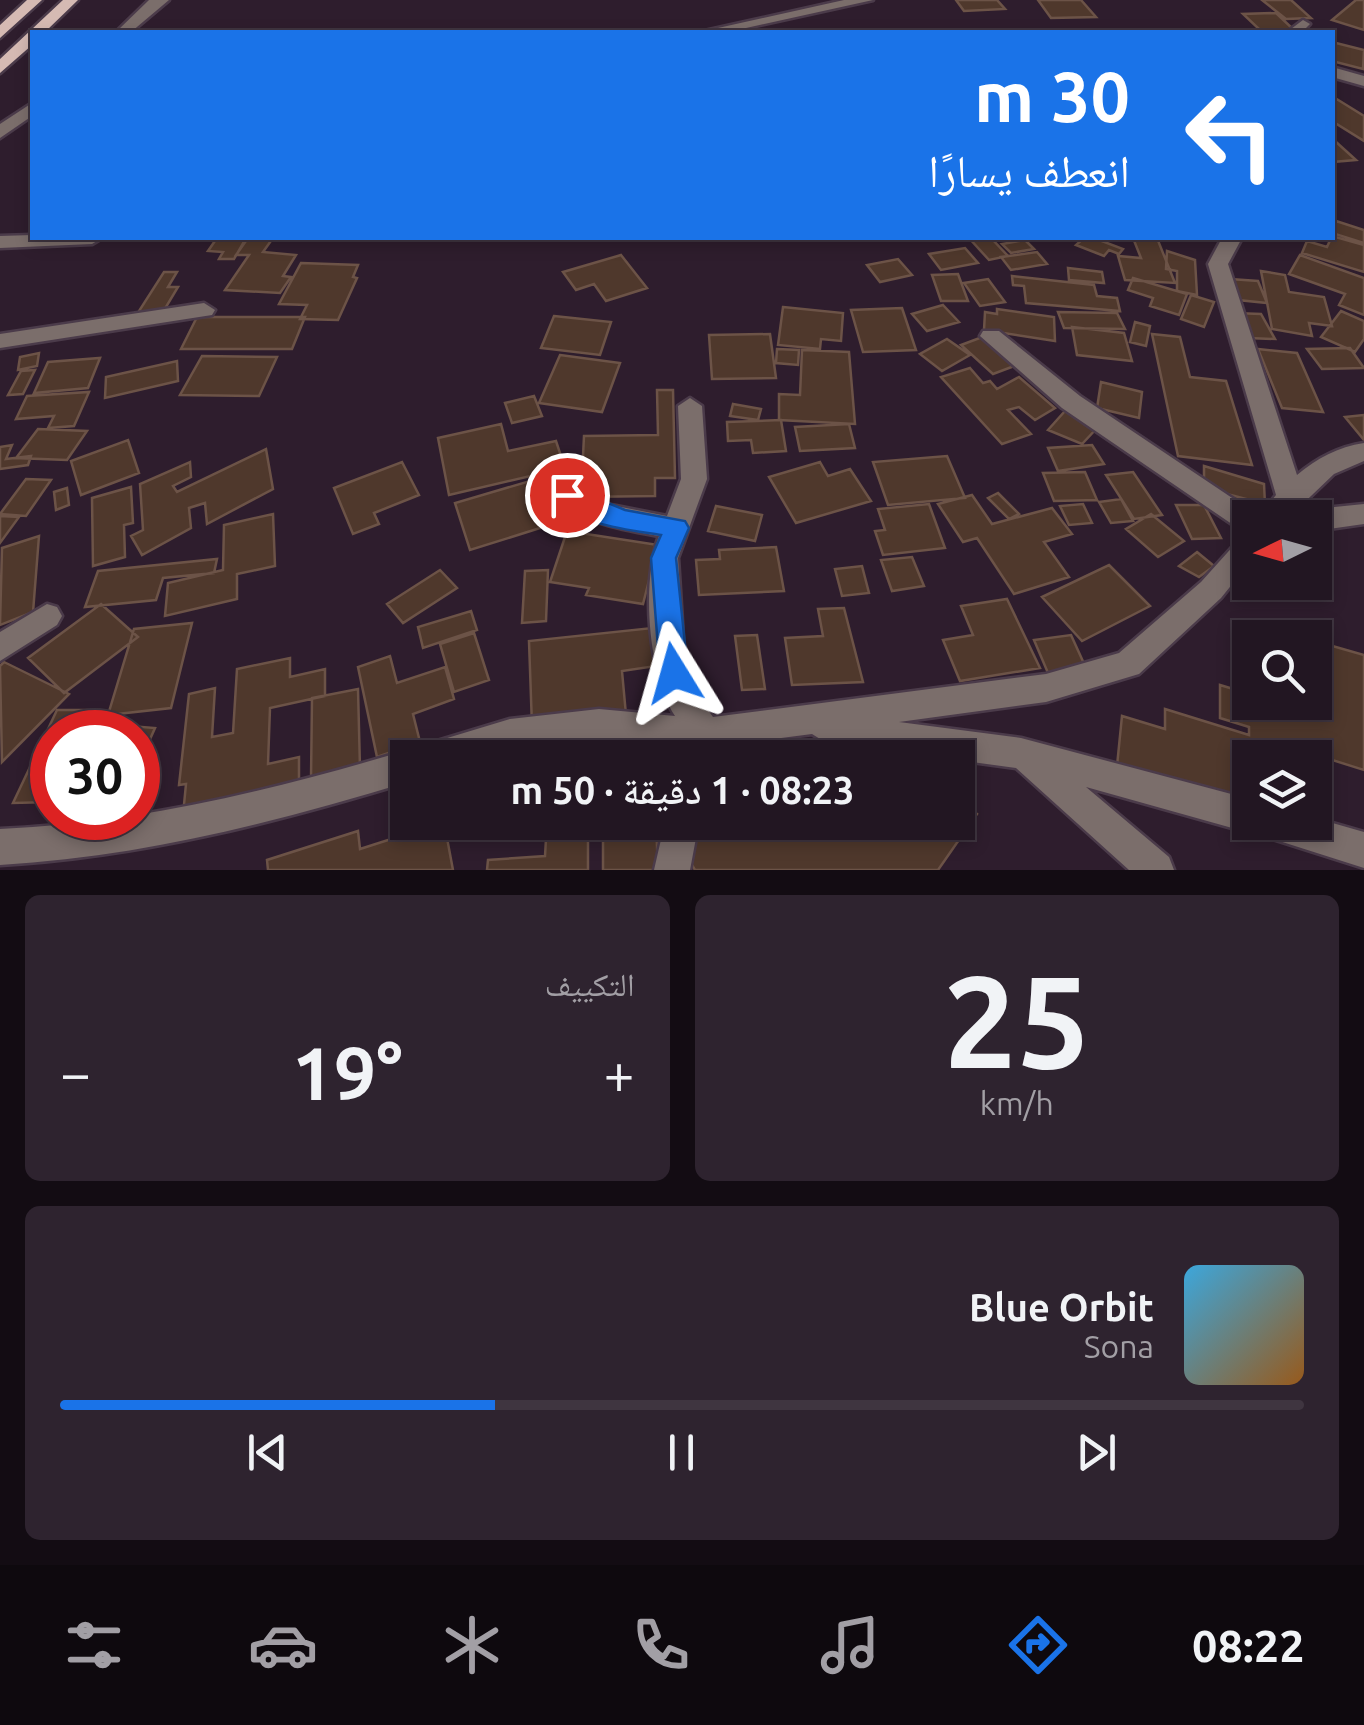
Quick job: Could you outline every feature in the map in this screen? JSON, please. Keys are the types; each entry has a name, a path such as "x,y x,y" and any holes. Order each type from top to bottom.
{"main road":[{"path":"0,33 35,0"},
{"path":"40,30 71,0"},
{"path":"0,68 30,40"}],"street":[{"path":"125,30 162,0"},
{"path":"718,30 866,0"},
{"path":"0,134 30,110"},
{"path":"0,242 46,240"},
{"path":"1231,240 1218,264 1290,496"},
{"path":"0,341 204,310"},
{"path":"991,336 1071,402 1232,512"},
{"path":"690,406 694,479 664,558 669,654 678,693 700,740"},
{"path":"1287,500 1346,453 1364,452"},
{"path":"567,495 582,505 624,520 676,528"},
{"path":"1332,518 1364,514"},
{"path":"721,740 790,722 1046,688 1128,664 1211,590 1232,564"},
{"path":"0,648 48,616"},
{"path":"790,722 1021,753 1232,811"},
{"path":"491,740 510,734 599,724 677,740"},
{"path":"1021,753 1156,870"},
{"path":"0,847 74,858 390,771"},
{"path":"672,870 678,840"},
{"path":"1331,840 1364,850"}],"building":[{"path":"956,0 997,0 1005,9 964,11"},
{"path":"1038,0 1081,0 1096,17 1051,18"},
{"path":"1262,0 1291,0 1311,18 1286,19"},
{"path":"1356,0 1364,0 1364,30 1332,20"},
{"path":"1276,13 1294,30 1260,30 1243,14"},
{"path":"1335,43 1364,50 1363,69 1335,62"},
{"path":"1335,98 1364,116 1364,141 1335,123"},
{"path":"1335,141 1356,160 1335,162"},
{"path":"1336,221 1364,230 1364,243 1335,234"},
{"path":"1335,237 1364,245 1364,272 1302,253 1307,241 1327,247"},
{"path":"216,240 245,240 234,259 219,259 223,252 208,251"},
{"path":"247,240 272,240 263,252 296,255 283,276 291,277 280,293 225,290 249,255 236,255"},
{"path":"971,240 993,240 1008,256 989,260"},
{"path":"1025,240 1034,249 1011,253 1002,244"},
{"path":"1082,240 1099,240 1123,249 1119,254 1109,250 1104,256 1076,245"},
{"path":"1134,240 1158,240 1175,283 1125,280 1118,256 1141,258"},
{"path":"965,248 978,263 941,270 929,254"},
{"path":"1167,251 1195,260 1197,295 1177,291 1177,271 1166,269"},
{"path":"1037,252 1047,264 1011,270 1001,257"},
{"path":"621,255 647,288 606,301 594,284 576,290 563,272"},
{"path":"1300,255 1364,278 1364,315 1339,305 1345,294 1289,274"},
{"path":"898,259 912,275 880,282 867,265"},
{"path":"301,263 358,265 353,277 357,278 338,320 300,319 307,305 279,304"},
{"path":"1068,268 1102,272 1104,283 1069,280"},
{"path":"1261,271 1285,275 1289,292 1324,297 1332,326 1309,323 1312,336 1272,329"},
{"path":"164,272 177,272 168,287 178,287 163,312 139,311"},
{"path":"958,274 968,301 941,301 932,275"},
{"path":"1012,276 1094,285 1097,296 1117,298 1120,311 1026,303 1024,286 1013,285"},
{"path":"1133,278 1187,294 1179,315 1150,306 1153,298 1128,290"},
{"path":"988,279 1005,302 980,306 964,283"},
{"path":"1230,279 1258,281 1267,303 1238,300"},
{"path":"1191,295 1214,302 1204,327 1181,319"},
{"path":"943,305 959,322 927,331 912,314"},
{"path":"783,307 843,313 841,341 821,339 820,349 778,345"},
{"path":"902,308 916,350 863,352 851,310"},
{"path":"997,309 1054,317 1055,341 984,330 985,312 997,314"},
{"path":"1341,311 1364,321 1364,339 1355,352 1321,337"},
{"path":"1058,312 1117,313 1125,329 1064,328"},
{"path":"1234,313 1261,314 1275,339 1248,338"},
{"path":"554,316 611,322 600,355 541,348"},
{"path":"197,317 305,317 292,349 181,349"},
{"path":"1135,322 1150,326 1146,346 1130,342"},
{"path":"1072,327 1124,333 1132,361 1077,355"},
{"path":"770,334 776,378 712,379 709,335"},
{"path":"1152,334 1180,337 1190,377 1226,381 1252,465 1178,456"},
{"path":"985,336 1017,365 993,374 961,345"},
{"path":"947,339 970,355 942,371 920,354"},
{"path":"1350,348 1364,368 1322,369 1307,349"},
{"path":"777,349 799,350 798,365 776,363"},
{"path":"1258,349 1297,353 1323,412 1282,408"},
{"path":"802,350 849,352 855,424 779,420 779,394 800,395"},
{"path":"39,353 37,366 18,370 20,357"},
{"path":"560,355 620,363 602,412 539,403"},
{"path":"202,356 277,357 259,396 180,395"},
{"path":"100,358 88,388 34,393 48,362"},
{"path":"177,361 178,381 105,398 106,377"},
{"path":"970,368 983,383 990,381 997,389 1019,377 1055,408 1035,420 1019,407 1008,410 1031,434 1002,444 941,377"},
{"path":"35,370 23,394 8,395 21,371"},
{"path":"1101,382 1142,392 1139,418 1097,408"},
{"path":"657,390 673,390 675,478 655,478 655,496 581,497 584,436 658,435"},
{"path":"89,392 74,426 48,428 54,416 16,419 27,396"},
{"path":"534,396 542,416 512,423 505,403"},
{"path":"733,404 761,409 758,420 730,416"},
{"path":"1065,411 1098,427 1082,444 1048,430"},
{"path":"1364,415 1364,440 1345,417"},
{"path":"781,420 786,451 753,453 751,440 728,441 727,422"},
{"path":"501,424 508,451 556,441 565,468 449,495 438,438"},
{"path":"849,424 855,448 800,451 795,427"},
{"path":"38,429 87,431 67,460 16,458"},
{"path":"128,440 139,473 81,495 71,461"},
{"path":"12,445 6,459 31,456 28,465 0,469 0,447"},
{"path":"1092,445 1104,464 1058,471 1048,448"},
{"path":"266,449 273,489 207,524 205,503 189,508 191,528 142,555 131,536 143,530 140,484 190,462 191,477 173,486 177,492"},
{"path":"947,456 965,498 888,505 873,462"},
{"path":"402,462 419,495 374,513 379,524 353,534 334,488"},
{"path":"820,462 828,476 850,469 871,501 796,523 769,477"},
{"path":"1204,466 1264,484 1265,500 1250,500 1204,488"},
{"path":"1085,472 1097,500 1054,501 1043,473"},
{"path":"1133,472 1162,515 1134,519 1106,475"},
{"path":"26,479 51,480 26,516 0,514"},
{"path":"537,479 556,523 470,550 455,503"},
{"path":"131,487 133,523 124,525 125,557 93,566 92,498"},
{"path":"67,488 69,505 56,510 54,492"},
{"path":"998,493 1019,514 1009,519 988,498"},
{"path":"972,495 992,524 1052,508 1072,534 1044,542 1069,577 1014,594 977,538 963,542 938,504"},
{"path":"1121,499 1133,521 1111,523 1099,502"},
{"path":"929,504 945,548 883,555 875,531 885,530 878,509"},
{"path":"1083,504 1092,523 1069,525 1060,506"},
{"path":"1176,505 1204,505 1221,538 1192,539"},
{"path":"716,506 762,515 755,541 708,531"},
{"path":"273,514 275,566 237,574 237,599 165,616 168,583 223,570 224,525"},
{"path":"1151,514 1184,541 1158,557 1126,529"},
{"path":"0,516 19,517 0,543"},
{"path":"567,531 658,545 643,604 586,595 589,588 550,582"},
{"path":"39,536 33,612 0,625 2,548"},
{"path":"776,547 784,591 699,595 696,560 720,559 719,550"},
{"path":"1197,552 1214,566 1199,577 1179,566"},
{"path":"912,557 924,586 892,591 881,560"},
{"path":"217,559 214,573 163,578 156,600 85,607 98,571"},
{"path":"1109,565 1150,606 1082,641 1042,597"},
{"path":"862,566 869,593 842,596 835,569"},
{"path":"440,570 457,588 403,623 387,604"},
{"path":"548,570 546,621 522,623 525,571"},
{"path":"1007,599 1040,668 960,681 943,640 973,635 961,606"},
{"path":"101,604 138,637 64,693 28,658"},
{"path":"844,608 863,682 792,685 785,638 823,636 818,609"},
{"path":"471,611 477,630 423,648 418,627"},
{"path":"192,623 171,708 110,710 134,629"},
{"path":"652,628 656,666 622,671 626,715 532,726 529,641"},
{"path":"474,633 489,680 454,692 440,644"},
{"path":"757,635 765,689 742,690 735,636"},
{"path":"1071,635 1086,668 1048,673 1034,640"},
{"path":"1332,646 1364,655 1364,770 1332,760 1332,740 1232,740 1232,825 1115,786 1122,716 1165,729 1165,709 1249,735 1249,727 1220,718 1220,685 1232,689 1232,720 1332,720"},
{"path":"390,656 397,683 445,667 454,699 413,714 420,740 390,740 390,752 377,757 358,667"},
{"path":"290,658 290,677 325,669 325,696 270,708 268,764 299,757 299,788 183,815 186,784 179,785 189,694 215,688 212,737 233,733 237,669"},
{"path":"4,662 69,694 53,710 30,710 30,734 2,762 0,666"},
{"path":"358,689 360,768 311,779 312,698"},
{"path":"30,767 30,803 13,803"},
{"path":"358,831 360,849 390,839 447,840 453,870 268,870 267,860"},
{"path":"546,840 588,840 588,870 487,870 488,860 545,856"},
{"path":"603,840 657,840 658,870 603,870"},
{"path":"695,840 959,840 938,870 695,870 684,852"}],"route":[{"path":"567,495 582,505 624,520 676,528 664,558 669,654 674,673"}]}
